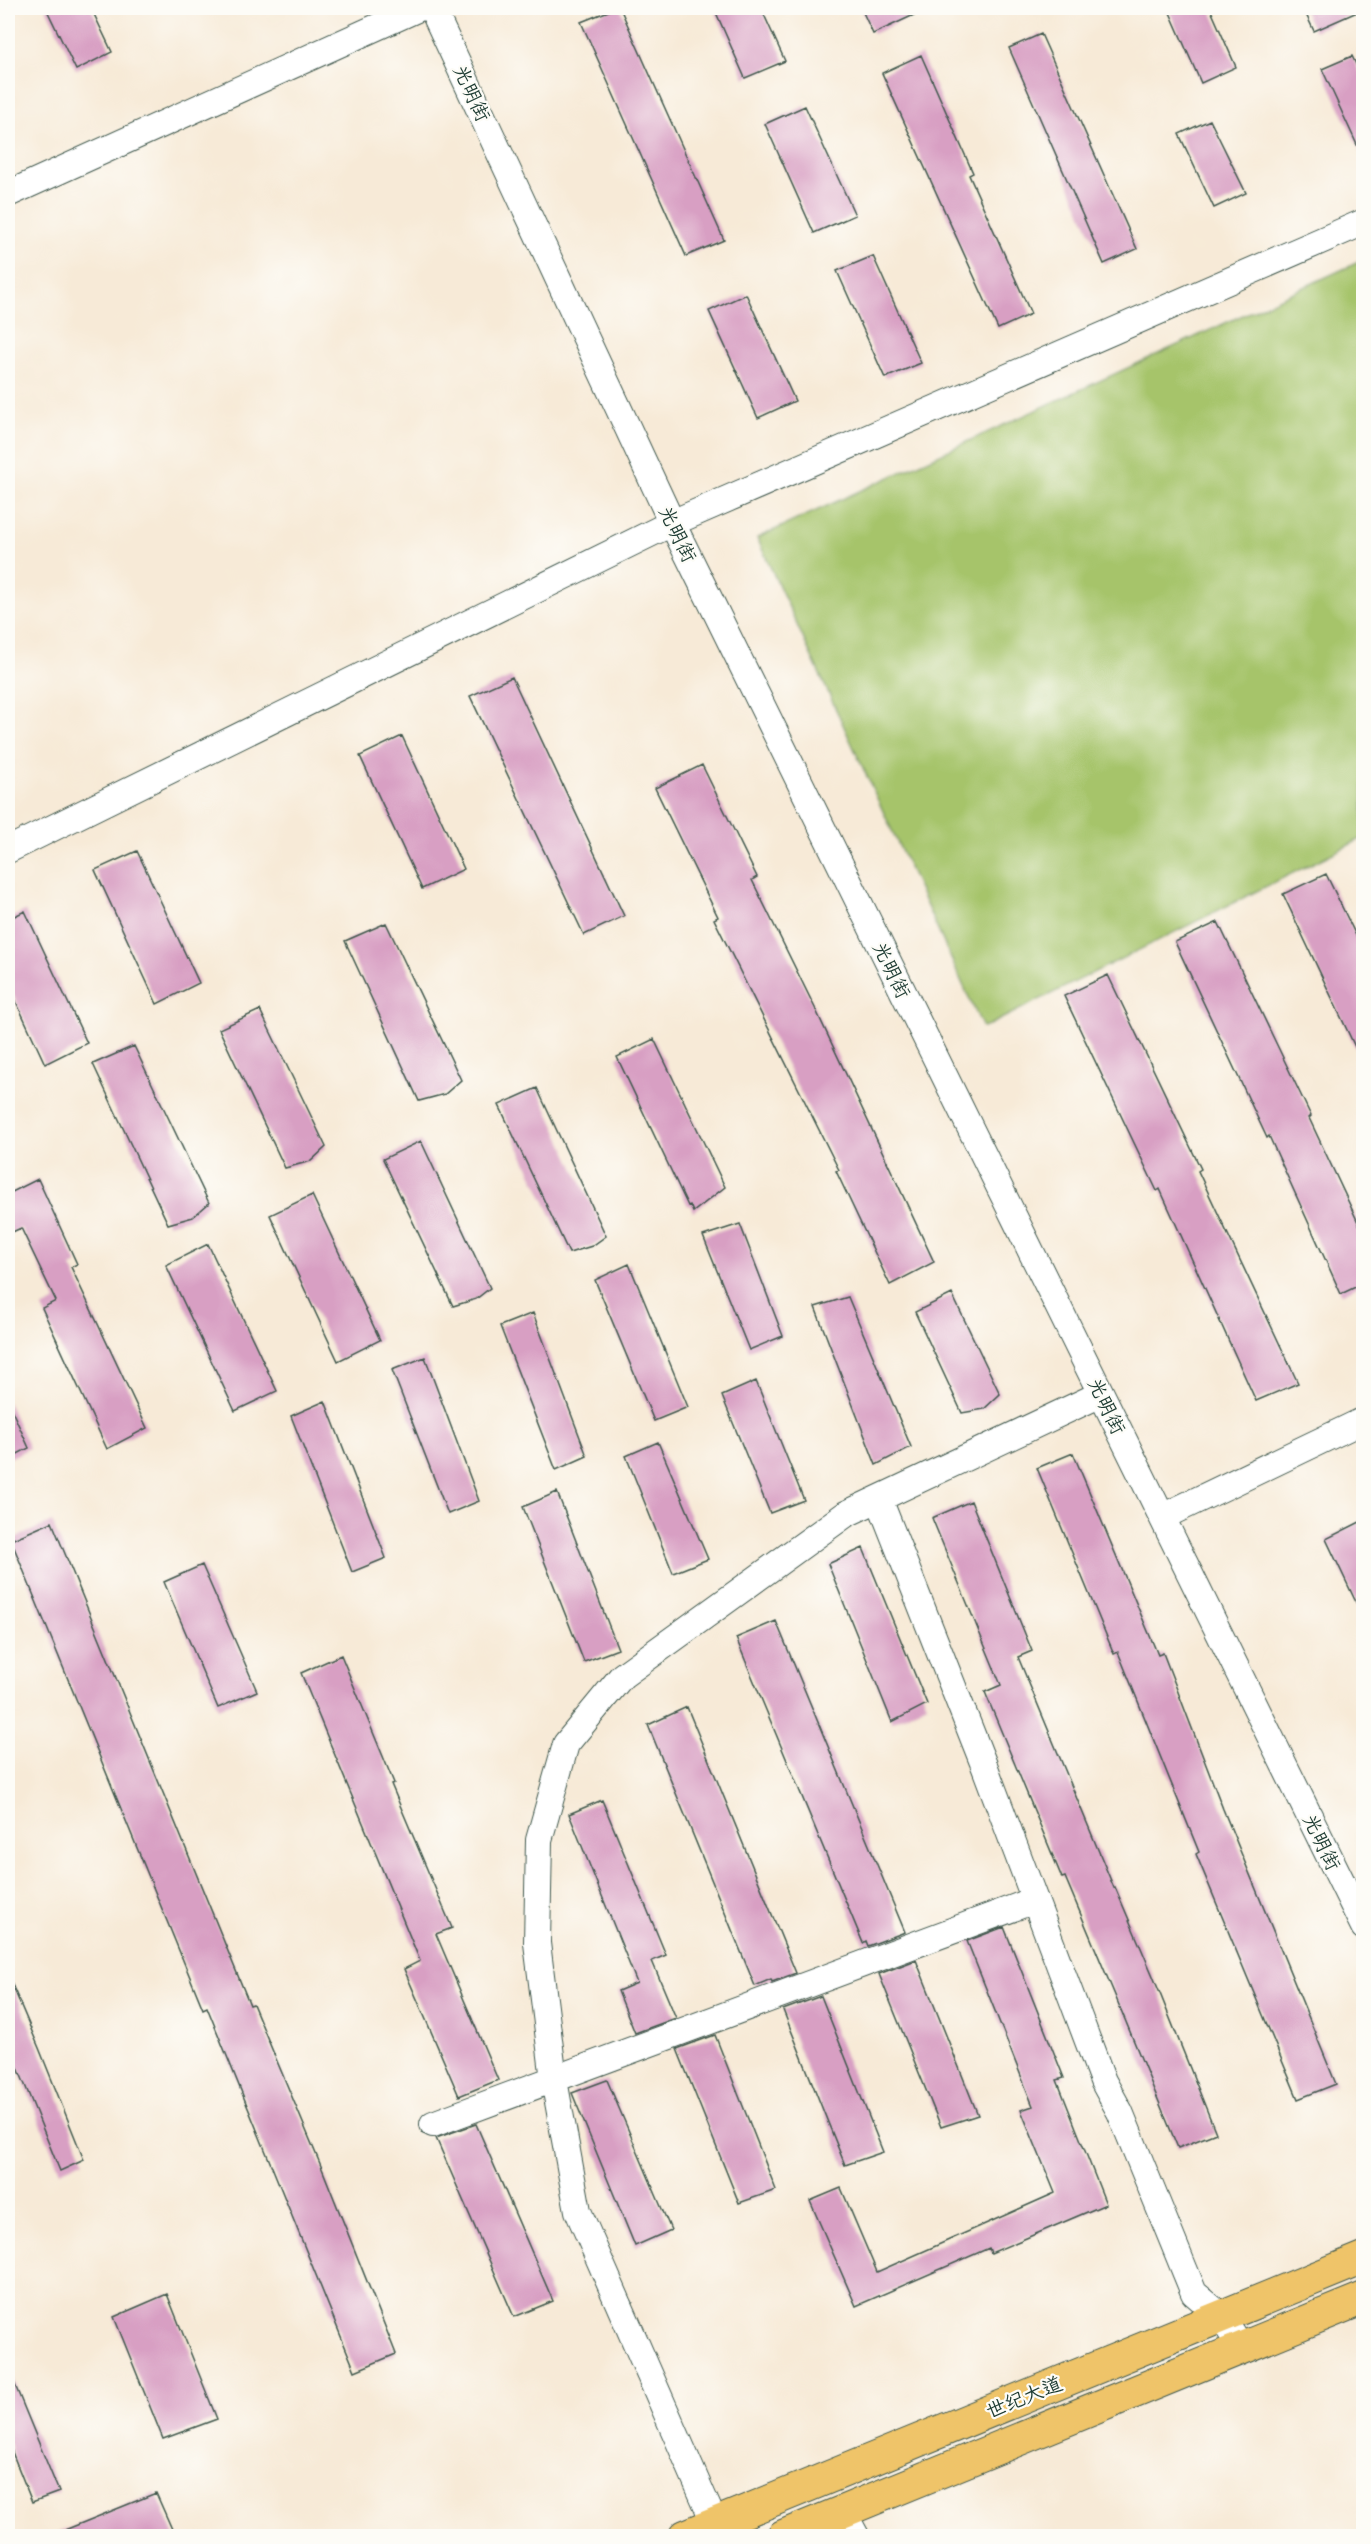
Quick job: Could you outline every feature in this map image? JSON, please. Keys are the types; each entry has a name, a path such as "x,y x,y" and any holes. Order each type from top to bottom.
{"main road":[{"name":"世纪大道","path":"685,2536 1364,2258"},
{"name":"世纪大道","path":"783,2536 849,2524 1240,2348 1364,2298"}],"street":[{"path":"8,194 419,8"},
{"name":"光明街","path":"432,8 672,523 1364,1927"},
{"path":"8,850 672,523 1364,222"},
{"path":"715,2524 578,2211 554,2080 537,1943 539,1840 566,1744 622,1676 846,1515 1101,1394"},
{"path":"1162,1517 1364,1420"},
{"path":"879,1499 1103,2081 1120,2112 1194,2293 1221,2316 1240,2348"},
{"path":"433,2124 1035,1900"}],"green space":[{"path":"1363,260 1363,838 983,1028 757,538"}],"building":[{"path":"46,8 91,8 112,52 76,70"},
{"path":"620,8 724,240 686,256 581,22"},
{"path":"714,8 761,8 785,61 745,78"},
{"path":"861,8 929,8 873,34"},
{"path":"1168,8 1210,8 1236,67 1201,83"},
{"path":"1303,8 1364,8 1364,9 1314,31"},
{"path":"1041,34 1137,249 1104,264 1009,48"},
{"path":"921,55 973,173 969,175 1031,314 998,329 882,73"},
{"path":"1352,56 1364,81 1364,160 1322,69"},
{"path":"805,106 855,215 814,233 765,124"},
{"path":"1210,120 1246,193 1214,208 1179,134"},
{"path":"873,256 921,363 885,378 837,271"},
{"path":"746,294 795,401 758,418 709,311"},
{"path":"512,677 624,916 584,935 470,696"},
{"path":"402,736 464,869 422,889 360,756"},
{"path":"702,765 757,877 752,880 815,1008 934,1262 890,1285 836,1171 839,1170 714,919 718,917 655,788"},
{"path":"137,851 199,983 157,1004 95,870"},
{"path":"1326,874 1364,952 1364,1066 1283,894"},
{"path":"25,911 87,1043 45,1064 8,984 8,919"},
{"path":"1218,922 1311,1116 1309,1118 1364,1235 1364,1283 1341,1294 1269,1136 1267,1138 1175,942"},
{"path":"386,923 461,1080 445,1094 419,1101 345,941"},
{"path":"1108,975 1201,1169 1198,1171 1298,1383 1256,1401 1160,1189 1157,1191 1064,996"},
{"path":"260,1010 326,1147 311,1161 285,1168 219,1029"},
{"path":"654,1039 725,1187 693,1212 690,1205 688,1206 617,1057"},
{"path":"134,1046 209,1203 193,1217 168,1224 93,1064"},
{"path":"537,1088 606,1236 592,1246 569,1253 499,1105"},
{"path":"421,1141 490,1288 476,1299 453,1306 383,1159"},
{"path":"38,1179 77,1264 71,1267 147,1428 107,1449 42,1308 56,1301 21,1228 8,1234 8,1194"},
{"path":"312,1195 380,1340 338,1361 270,1215"},
{"path":"740,1224 783,1336 749,1350 703,1236"},
{"path":"208,1244 277,1391 235,1411 166,1265"},
{"path":"629,1264 688,1407 654,1421 595,1280"},
{"path":"952,1294 1000,1394 984,1409 962,1413 915,1312"},
{"path":"848,1297 911,1447 876,1465 815,1307"},
{"path":"533,1313 587,1456 556,1470 500,1326"},
{"path":"425,1357 479,1501 448,1514 392,1370"},
{"path":"756,1381 804,1500 770,1513 722,1396"},
{"path":"325,1401 386,1558 352,1572 291,1416"},
{"path":"8,1402 29,1448 8,1459"},
{"path":"658,1442 708,1559 673,1573 626,1456"},
{"path":"1073,1453 1158,1655 1163,1653 1223,1809 1336,2084 1298,2099 1196,1854 1199,1852 1118,1652 1114,1654 1037,1468"},
{"path":"557,1492 618,1649 584,1662 523,1507"},
{"path":"971,1501 1032,1651 1018,1657 1153,1976 1216,2133 1178,2148 985,1692 1001,1685 932,1518"},
{"path":"1364,1520 1364,1619 1326,1539"},
{"path":"52,1522 250,2005 253,2004 321,2166 396,2354 355,2371 207,2007 203,2009 11,1540"},
{"path":"863,1548 927,1704 892,1722 828,1564"},
{"path":"202,1565 257,1691 218,1708 164,1582"},
{"path":"776,1621 905,1932 868,1946 866,1941 863,1943 736,1638"},
{"path":"341,1655 394,1783 391,1784 452,1928 436,1934 498,2080 459,2096 404,1969 420,1961 301,1673"},
{"path":"687,1707 796,1973 772,1982 771,1979 755,1986 648,1725"},
{"path":"602,1800 666,1955 652,1961 676,2018 635,2033 618,1991 637,1983 569,1814"},
{"path":"1004,1927 1064,2078 1057,2080 1106,2204 991,2253 989,2248 856,2306 810,2201 841,2188 877,2272 1055,2193 1021,2110 1033,2106 967,1941"},
{"path":"916,1960 978,2115 941,2127 879,1974"},
{"path":"8,1975 84,2160 60,2171 14,2058 8,2061"},
{"path":"821,1996 883,2152 845,2165 783,2010"},
{"path":"715,2035 776,2190 739,2203 677,2049"},
{"path":"607,2080 671,2230 635,2246 572,2093"},
{"path":"476,2124 553,2301 514,2317 436,2138"},
{"path":"167,2294 217,2419 163,2439 114,2317"},
{"path":"8,2368 59,2492 32,2502 8,2442"},
{"path":"156,2493 175,2536 50,2536"}]}
